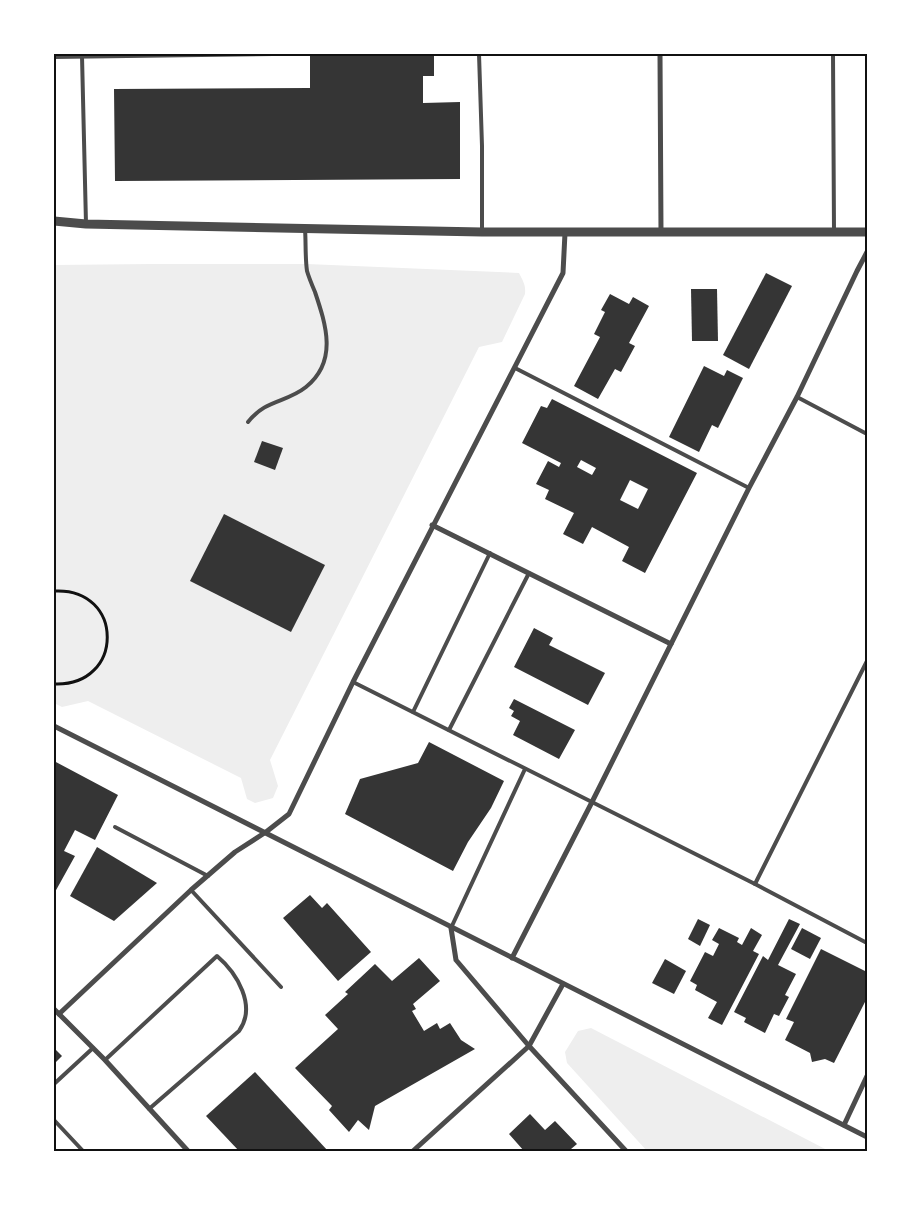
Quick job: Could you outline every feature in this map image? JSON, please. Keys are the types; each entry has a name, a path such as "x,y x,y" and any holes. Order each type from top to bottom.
{"street":[{"path":"660,54 661,232"},
{"path":"54,221 86,224 482,232 867,232"},
{"path":"59,1014 191,890 235,852 289,814 432,525 563,273 565,233"},
{"path":"512,958 796,397 867,252"},
{"path":"432,525 671,644"},
{"path":"54,726 867,1137"},
{"path":"451,928 456,960 529,1046 626,1151"},
{"path":"413,1151 529,1046 563,984"},
{"path":"54,1009 105,1060 188,1151"},
{"path":"844,1125 867,1076"}],"lane":[{"path":"54,57 273,54"},
{"path":"480,54 482,232"},
{"path":"833,54 834,232"},
{"path":"82,56 86,224"},
{"path":"248,422 256,412 306,387 317,374 325,360 327,348 325,326 308,271 305,229"},
{"path":"515,368 749,488"},
{"path":"796,397 867,434"},
{"path":"413,712 490,554"},
{"path":"449,730 529,573"},
{"path":"755,884 867,661"},
{"path":"353,682 755,884 867,943"},
{"path":"451,928 525,769"},
{"path":"116,827 208,876"},
{"path":"191,890 282,987"},
{"path":"105,1060 217,956 232,970 238,980 245,1003 242,1026 239,1031 149,1109"},
{"path":"54,1084 93,1048"},
{"path":"54,1120 83,1151"}],"path":[{"path":"54,590 78,593 90,600 100,611 106,623 108,637 106,651 100,663 91,673 80,680 68,684 54,684"}],"shaded area":[{"path":"307,264 519,273 525,286 525,294 502,342 479,347 270,760 278,786 273,798 255,803 247,799 241,778 88,701 62,707 54,703 54,265"},
{"path":"591,1028 829,1151 647,1151 567,1063 565,1052 578,1031"}],"building":[{"path":"310,54 434,54 434,76 423,76 423,103 460,102 460,179 115,181 114,89 310,88"},
{"path":"766,273 792,286 749,369 723,355"},
{"path":"691,289 717,289 718,341 692,341"},
{"path":"610,294 629,304 633,297 649,306 629,343 635,346 621,372 615,369 598,399 574,386 600,337 594,334 605,312 601,310"},
{"path":"704,366 724,376 727,370 743,378 718,428 712,425 699,452 669,437"},
{"path":"552,399 697,473 645,573 622,561 629,547 592,527 583,544 563,534 574,513 545,499 549,490 536,484 548,461 559,467 561,463 522,443 541,406 547,408","holes":["581,460 596,468 592,475 577,467","630,480 648,489 638,509 620,500"]},
{"path":"262,441 283,448 275,470 254,462"},
{"path":"224,514 325,565 291,632 190,581"},
{"path":"534,628 553,638 549,645 605,673 588,705 514,667"},
{"path":"514,699 575,730 559,759 513,735 520,721 511,716 514,711 509,708"},
{"path":"429,742 504,781 491,808 468,842 453,871 345,814 360,779 418,763"},
{"path":"54,761 118,795 95,840 75,830 64,851 75,856 55,892"},
{"path":"97,847 157,883 114,921 70,896"},
{"path":"310,895 322,908 327,903 371,952 338,981 283,918"},
{"path":"698,919 710,925 700,946 688,939"},
{"path":"789,919 800,924 778,965 796,974 785,995 789,997 779,1016 774,1014 765,1033 744,1022 746,1018 734,1012 763,956 768,960"},
{"path":"719,928 739,938 737,942 742,945 751,928 762,935 753,951 759,954 722,1025 708,1018 717,1002 695,990 697,985 690,981 705,952 713,956 719,944 712,940"},
{"path":"802,928 821,938 810,959 791,949"},
{"path":"821,949 865,971 867,967 867,998 834,1063 825,1059 812,1062 810,1053 785,1040 794,1022 786,1019"},
{"path":"419,958 440,981 413,1004 416,1009 412,1011 424,1031 437,1023 440,1029 450,1023 461,1040 475,1049 375,1106 369,1130 358,1120 349,1132 329,1110 332,1106 295,1068 338,1029 325,1015 348,994 345,992 375,964 392,981"},
{"path":"665,959 686,971 674,994 652,983"},
{"path":"54,1048 62,1056 54,1064"},
{"path":"255,1072 328,1151 239,1151 206,1116"},
{"path":"530,1114 545,1130 555,1121 577,1144 571,1149 573,1151 524,1151 509,1134"}]}
